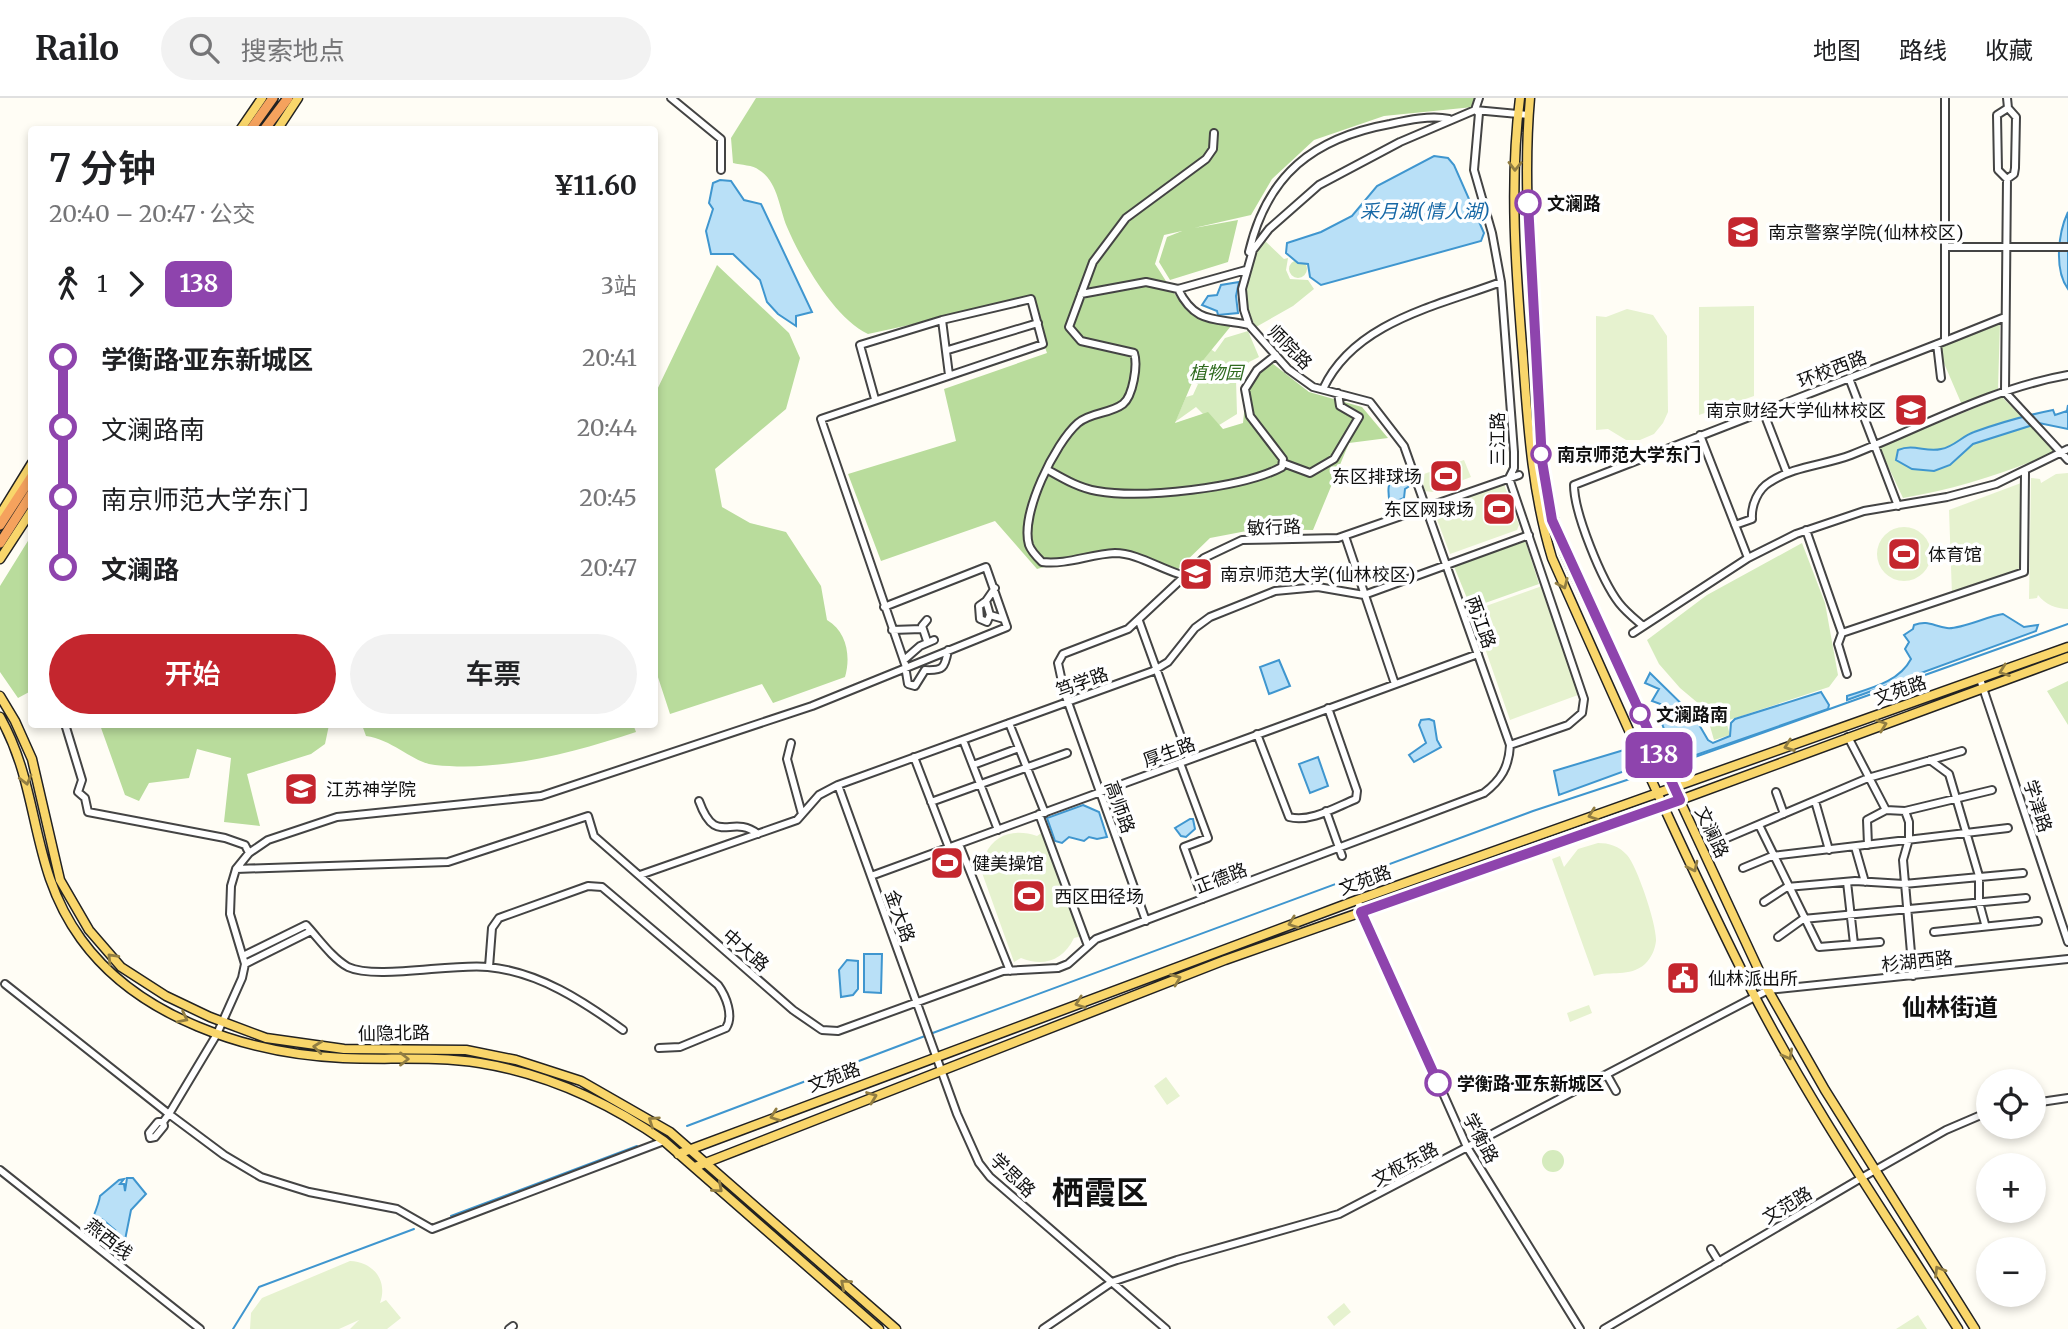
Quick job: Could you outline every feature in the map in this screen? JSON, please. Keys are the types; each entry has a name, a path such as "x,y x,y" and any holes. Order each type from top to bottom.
{"highway":[{"path":"252,126 273,98"},
{"path":"267,126 288,98"},
{"path":"0,525 28,482"},
{"path":"0,542 28,499"}],"main road":[{"path":"242,126 262,98"},
{"path":"280,126 298,98"},
{"name":"文澜路","path":"1520,98 1514,170 1517,280 1531,460 1542,524 1552,558 1663,805 1755,996 1803,1081 1958,1329"},
{"name":"文澜路","path":"1531,98 1527,171 1531,281 1542,461 1552,520 1768,990 1825,1090 1975,1329"},
{"path":"0,514 28,469"},
{"path":"0,559 28,516"},
{"name":"文苑路","path":"695,1167 1225,960 1680,800 1848,737 2068,647"},
{"name":"文苑路","path":"678,1154 689,1147 1673,786 2068,657"},
{"name":"仙隐北路","path":"0,696 32,759 49,844 60,880 89,930 109,956 128,972 166,996 223,1023 266,1038 316,1047 466,1050 516,1060 581,1081 611,1096 689,1147 896,1329"},
{"name":"仙隐北路","path":"0,717 27,779 44,869 58,900 80,939 102,964 128,987 217,1034 264,1048 316,1056 458,1060 514,1071 578,1091 638,1123 664,1141 879,1329"}],"street":[{"path":"671,98 721,139 721,170"},
{"name":"三江路","path":"1479,98 1475,110 1479,113 1474,170 1492,233 1501,282 1514,452 1514,468 1509,478 1578,678 1584,706 1582,713 1568,725 1510,745"},
{"path":"1945,98 1945,341"},
{"path":"2007,98 2008,108"},
{"path":"2007,179 2014,174 2015,168 2016,113 2008,108"},
{"path":"2008,108 1999,112 1997,127 1998,170 2007,179 2005,392 2036,427 2065,451 2068,460"},
{"name":"师院路","path":"1246,271 1253,250 1269,229 1319,185 1352,165 1475,110 1529,115"},
{"name":"师院路","path":"1425,509 1408,454 1370,402 1313,387 1276,355 1249,325 1244,310 1246,271 1258,220 1275,187 1312,150 1366,128 1405,121 1451,119"},
{"path":"1179,574 1130,555 1114,553 1056,564 1042,562 1029,547 1028,528 1031,503 1076,425 1087,417 1123,404 1129,396 1137,363 1134,353 1081,341 1069,327 1093,262 1126,218 1206,159 1213,149 1214,133"},
{"path":"1945,247 2068,247"},
{"path":"1081,295 1146,282 1178,289 1246,271"},
{"path":"1323,389 1333,366 1373,332 1501,282"},
{"path":"1178,289 1190,307 1209,320 1249,325"},
{"path":"875,399 860,345 942,320 1031,299 1043,344 821,419 905,666 908,684 915,686 925,670 940,670 945,667 948,650"},
{"name":"环校西路","path":"1643,626 1613,593 1586,534 1574,485 2005,317"},
{"path":"942,320 948,350 949,375"},
{"path":"948,350 1038,323"},
{"path":"1937,344 1941,378"},
{"path":"1048,470 1072,484 1096,491 1139,492 1223,485 1264,477 1282,467 1283,459 1246,408 1248,380 1276,355"},
{"path":"1735,525 1752,519 1754,504 1761,490 1787,473 1875,445 2005,392 2068,375"},
{"path":"1849,378 1898,506"},
{"path":"1283,463 1310,473 1334,459 1359,417 1340,406 1338,393"},
{"path":"1763,411 1787,473"},
{"path":"1700,435 1748,558"},
{"path":"1633,633 1748,558 1806,530 1864,511 1968,492 2025,472 2065,451"},
{"path":"1842,634 2024,572 2025,472"},
{"name":"敏行路","path":"1068,702 1058,663 1063,654 1128,629 1204,558 1242,540 1320,541 1345,536 1519,475"},
{"name":"两江路","path":"1425,509 1510,745"},
{"path":"1806,530 1842,634 1838,644 1847,674"},
{"path":"1364,595 1529,535"},
{"path":"1345,536 1395,684"},
{"path":"163,1122 223,1023 244,960 230,914 229,900 236,869 249,853 268,839 337,817 541,796 760,724 1007,627 986,567 884,607"},
{"name":"笃学路","path":"640,875 797,820 819,795 838,785 1158,668 1168,662 1195,628 1210,617 1275,591 1318,587 1364,595"},
{"path":"970,605 979,606 995,588"},
{"path":"979,606 980,623 987,622 990,615 986,601"},
{"path":"990,615 1004,619"},
{"path":"905,666 920,646 931,640 922,629 922,624 927,620"},
{"path":"1139,621 1189,759"},
{"path":"892,630 922,629"},
{"path":"913,631 920,646"},
{"name":"厚生路","path":"871,876 1478,654"},
{"name":"学津路","path":"1982,684 2068,942"},
{"name":"高师路","path":"1068,702 1146,920"},
{"path":"1257,734 1289,817 1300,820 1326,811 1356,799 1357,791 1328,708"},
{"path":"1009,723 1088,946"},
{"path":"66,728 82,780 78,792 85,798 88,812 225,838 245,845 249,853"},
{"path":"1848,737 1886,810"},
{"path":"963,740 998,830"},
{"path":"791,743 787,759 802,814"},
{"name":"正德路","path":"917,1001 971,981 1010,971 1058,968 1096,939 1341,852 1484,793 1498,782 1506,769 1510,745"},
{"path":"973,765 1019,748"},
{"path":"1727,838 1868,778 1962,751"},
{"path":"931,802 1068,753"},
{"path":"914,757 949,848"},
{"path":"1930,760 1949,774 1958,800 1979,876 1979,902 1985,924"},
{"path":"1180,763 1208,838 1184,846 1203,899"},
{"name":"金大路","path":"838,785 936,1056"},
{"path":"1868,845 1867,820 1886,810 1905,811 1992,790"},
{"path":"1776,792 1784,814"},
{"path":"699,801 712,825 719,829 751,828 758,834"},
{"path":"1815,801 1829,850"},
{"path":"1326,811 1341,852"},
{"path":"1905,811 1909,822 1909,839 1903,860 1904,884 1913,976"},
{"name":"中大路","path":"236,869 448,862 588,816 594,836 793,1010 822,1030 838,1031 917,1001"},
{"path":"1759,825 1787,887 1819,947 1880,942"},
{"path":"1743,868 1772,856 2008,828"},
{"path":"958,844 1010,971"},
{"path":"1855,847 1865,882"},
{"path":"1763,902 1787,887 1847,882 1904,884 2022,873"},
{"path":"1847,882 1854,944"},
{"path":"489,967 492,928 499,918 588,886 602,887 721,990 730,1017 726,1028 680,1047 659,1048"},
{"path":"1778,937 1803,919 2026,898"},
{"name":"学衡路","path":"1357,900 1467,1147 1580,1329"},
{"path":"1934,932 1985,924 2038,921"},
{"path":"244,960 311,931 340,961 359,970 489,967 537,979 567,993 623,1030"},
{"name":"杉湖西路","path":"1768,990 2068,959"},
{"path":"5,984 169,1114 224,1155 261,1177 309,1192 397,1209 432,1229 664,1141"},
{"name":"文枢东路","path":"1043,1329 1112,1282 1177,1260 1339,1214 1768,990"},
{"name":"学思路","path":"936,1056 979,1163 990,1177 1166,1329"},
{"path":"1606,1075 1616,1091"},
{"path":"2046,1101 2068,1098"},
{"name":"文范路","path":"1604,1329 1875,1170 1946,1130 1976,1117"},
{"name":"燕西线","path":"0,1170 200,1329"},
{"path":"1711,1249 1719,1262"}],"green space":[{"path":"756,98 1475,98 1473,107 1384,116 1314,140 1272,179 1251,215 1194,228 1238,220 1228,262 1170,280 1159,262 1167,237 1182,231 1164,235 1155,264 1178,298 1203,318 1231,326 1200,364 1175,423 1208,412 1223,429 1243,423 1247,385 1268,360 1309,392 1362,407 1388,438 1349,443 1313,530 1257,529 1210,538 1178,569 1126,550 1099,552 1037,569 995,521 881,561 848,474 956,441 944,389 1047,353 1028,299 868,334 856,326 843,316 820,287 801,256 770,181 756,168 733,163 731,138"},
{"path":"1264,240 1284,259 1288,258 1286,270 1290,279 1308,280 1314,289 1293,306 1256,327 1248,306 1246,283 1252,260"},
{"path":"1298,260 1304,263 1307,269 1304,275 1298,278 1292,275 1289,269 1292,263"},
{"path":"717,265 789,333 800,358 786,409 715,469 722,507 750,523 786,532 821,586 827,620 839,631 846,645 848,661 845,677 773,703 762,684 670,714 658,677 658,388"},
{"path":"1754,306 1754,396 1699,415 1699,307"},
{"path":"1627,309 1653,315 1667,336 1668,412 1654,434 1640,440 1626,440 1608,429 1596,430 1596,316 1606,317"},
{"path":"2000,322 1998,389 1962,405 1937,347"},
{"name":"植物园","path":"1248,331 1259,357 1249,362 1236,379 1237,414 1216,427 1196,407 1175,422 1186,397 1193,395 1198,384 1189,380 1206,346 1215,352 1225,338"},
{"path":"2002,397 2056,452 1981,480 1903,498 1879,447"},
{"name":"东区排球场","path":"1464,460 1471,477 1432,492 1425,491 1421,475"},
{"path":"2068,473 2068,609 2051,605 2038,595 2037,598 2029,599 2031,478 2040,479 2041,483 2056,474"},
{"path":"2021,483 2021,568 1952,595 1949,510"},
{"path":"1504,484 1519,525 1517,530 1450,554 1435,514 1437,506"},
{"name":"体育馆","path":"1909,527 1919,531 1927,539 1931,554 1927,569 1919,577 1899,581 1889,577 1881,569 1877,549 1881,539 1889,531"},
{"path":"1525,540 1539,584 1471,608 1453,564"},
{"path":"28,541 28,693 18,698 0,672 0,586"},
{"path":"1802,543 1825,603 1838,675 1829,687 1726,721 1730,735 1714,740 1705,709 1680,688 1659,664 1647,640 1707,595"},
{"path":"1542,586 1578,695 1510,720 1472,611"},
{"path":"2068,681 2068,725 2047,691"},
{"path":"101,728 328,728 325,744 311,754 247,774 260,826 224,822 231,758 197,749 189,778 149,783 139,801 125,795"},
{"path":"363,728 634,728 636,732 562,754 486,766 427,763 386,742 366,736"},
{"name":"西区田径场","path":"1044,831 1082,936 1074,938 1064,952 1052,960 1037,962 1021,958 1014,962 976,856 985,855 1000,837 1014,833 1037,836"},
{"path":"1598,843 1617,847 1631,861 1650,910 1656,941 1651,956 1639,968 1594,976 1552,859 1560,856 1564,867 1578,849"},
{"path":"1589,1005 1592,1013 1570,1022 1567,1013"},
{"path":"1166,1077 1180,1096 1167,1105 1154,1086"},
{"path":"1553,1150 1563,1157 1564,1161 1557,1171 1553,1172 1543,1165 1542,1161 1549,1151"},
{"path":"350,1261 366,1265 377,1274 382,1287 380,1303 386,1300 401,1318 387,1329 350,1329 359,1320 339,1329 250,1329 251,1313 262,1298"},
{"path":"1344,1303 1351,1312 1334,1326 1327,1317"},
{"path":"1918,1315 1927,1329 1896,1329"}],"water":[{"name":"采月湖(情人湖)","path":"1434,156 1448,158 1454,165 1484,233 1481,241 1321,285 1310,277 1308,264 1298,263 1286,253 1287,243 1321,232 1352,216 1377,186"},
{"path":"720,180 731,181 744,200 761,204 812,312 796,316 796,326 778,314 767,302 760,280 733,254 711,254 706,231 713,209 709,203 713,183"},
{"path":"2068,212 2068,289 2061,272 2059,251"},
{"path":"1239,282 1236,296 1238,313 1218,315 1217,311 1202,305 1208,296 1217,295 1221,285"},
{"path":"2068,405 2068,429 2039,423 1973,444 1950,465 1934,471 1912,469 1896,460 1898,450 1904,448 1946,448 1974,432 2053,410 2055,415 2067,411"},
{"path":"1400,471 1411,485 1405,489 1404,498 1390,504 1389,485"},
{"path":"2003,614 2024,627 2038,625 2036,631 1847,700 1847,696 1892,679 1906,667 1911,659 1905,649 1909,642 1904,635 1913,629 1914,625 1927,623 1952,628"},
{"path":"1279,660 1290,686 1269,694 1260,667"},
{"path":"1650,673 1694,716 1708,740 1713,743 1730,736 1731,723 1735,719 1821,692 1829,705 1828,709 1673,763 1666,747 1668,740 1660,718 1666,706 1652,701 1659,689 1645,683"},
{"path":"1421,720 1434,721 1441,747 1414,762 1409,755 1426,743 1419,725"},
{"path":"1624,750 1633,768 1559,795 1554,771"},
{"path":"1318,757 1328,786 1310,793 1299,764"},
{"path":"1083,805 1099,812 1107,837 1089,837 1084,841 1069,837 1062,843 1055,841 1047,818"},
{"path":"1193,819 1195,829 1186,837 1181,836 1175,828"},
{"path":"864,954 882,954 881,993 864,992"},
{"path":"847,960 858,961 858,989 853,995 841,997 839,970"},
{"path":"127,1178 133,1178 146,1194 131,1210 125,1240 115,1239 109,1235 115,1230 102,1219 92,1220 100,1196 124,1179 120,1184 124,1184 125,1191"}],"waterway":[{"path":"1667,767 2068,624"},
{"path":"1650,772 1662,769"},
{"path":"930,1034 1533,811 1645,774"},
{"path":"687,1126 925,1036"},
{"path":"451,1216 637,1146"},
{"path":"233,1329 259,1287 414,1229"}],"bus line":[{"name":"138","path":"1438,1083 1361,912 1680,800 1565,554 1552,520 1542,461 1528,203"}],"place":[{"name":"文澜路","path":"1528,203"},
{"name":"南京警察学院(仙林校区)","path":"1743,232"},
{"name":"南京财经大学仙林校区","path":"1911,410"},
{"name":"南京师范大学东门","path":"1541,454"},
{"name":"东区排球场","path":"1446,476"},
{"name":"东区网球场","path":"1499,509"},
{"name":"体育馆","path":"1904,554"},
{"name":"南京师范大学(仙林校区)","path":"1196,574"},
{"name":"文澜路南","path":"1640,714"},
{"name":"江苏神学院","path":"301,789"},
{"name":"健美操馆","path":"947,863"},
{"name":"西区田径场","path":"1029,896"},
{"name":"仙林派出所","path":"1683,978"},
{"name":"学衡路·亚东新城区","path":"1438,1083"}],"district":[{"name":"仙林街道","path":"1950,1007"},
{"name":"栖霞区","path":"1100,1193"}]}
